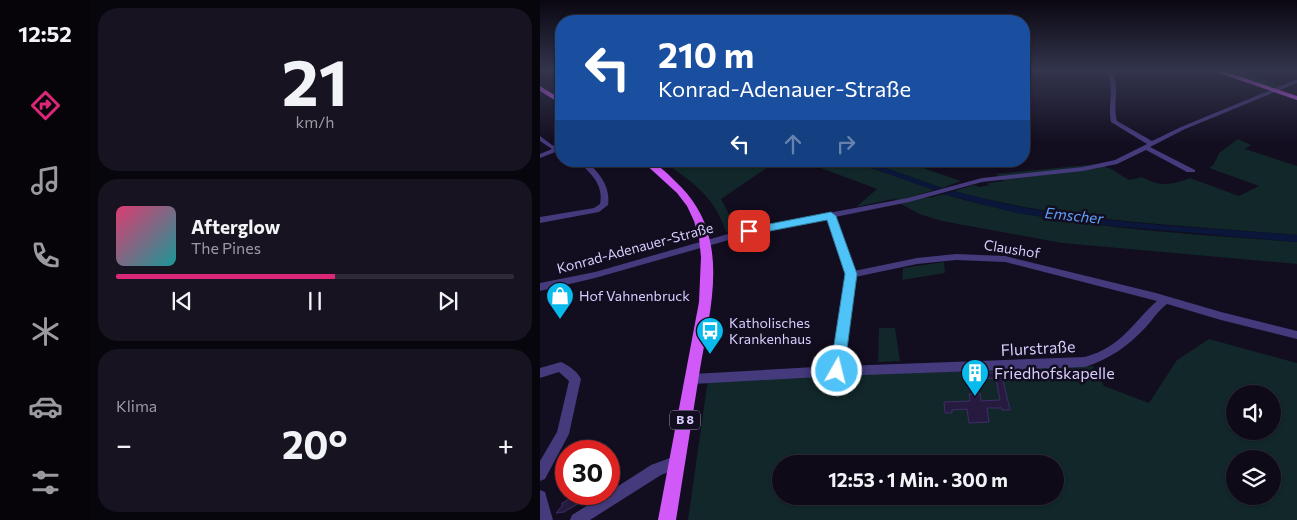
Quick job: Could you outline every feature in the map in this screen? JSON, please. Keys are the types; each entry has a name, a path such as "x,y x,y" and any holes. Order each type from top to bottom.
{"main road":[{"name":"B 8","path":"654,167 667,176 689,200 699,218 706,243 708,275 693,378 667,520"}],"street":[{"path":"1113,95 1112,114 1114,122 1151,148 1189,171 1194,171 1151,148"},
{"name":"Konrad-Adenauer-Straße","path":"540,287 595,275 749,231 923,197 996,178 1096,167 1125,159 1151,148 1183,128 1264,95"},
{"path":"540,138 555,147"},
{"path":"540,156 555,152"},
{"path":"540,220 596,210 604,205 605,191 588,167"},
{"path":"831,216 851,274 837,371"},
{"name":"Claushof","path":"851,274 917,261 956,257 991,257 1024,262 1166,300"},
{"path":"1166,300 1221,316 1297,334"},
{"name":"Flurstraße","path":"693,378 1085,362 1097,359 1120,347 1159,305 1166,300"},
{"path":"540,373 561,367 575,379 563,434 540,474"},
{"path":"577,520 656,470 678,462"},
{"path":"540,497 546,520"}],"green space":[{"path":"1238,139 1251,145 1245,149 1297,166 1297,235 1081,216 1039,210 954,191 974,185 980,187 989,185 988,183 1004,181 996,174 1098,164 1111,169 1129,180 1142,177 1160,184 1166,184 1190,178 1239,196 1259,186 1209,168 1214,164 1219,153"},
{"path":"671,167 768,167 721,199 734,224 765,215 766,221 726,232 710,201 686,178"},
{"path":"818,167 869,167 934,190 918,195 923,197 928,198 943,194 989,206 1076,222 1120,228 1297,242 1297,264 1062,243 942,221 919,214 894,200 898,198 856,207 877,189"},
{"path":"883,167 920,167 961,181 942,188"},
{"path":"944,262 945,273 902,280 903,268"},
{"path":"879,328 895,328 900,361 878,362"},
{"path":"1209,339 1297,363 1297,520 688,520 708,379 1093,366 1104,386 1149,403 1177,360"}],"water":[{"path":"869,167 883,167 942,188 934,190"},
{"name":"Emscher","path":"954,191 996,202 1081,217 1168,226 1297,235 1297,242 1090,224 1016,213 943,194"}],"building":[{"name":"Friedhofskapelle","path":"1001,372 1010,410 987,408 989,422 969,423 967,409 952,410 952,413 945,413 944,402 970,401 969,394 980,393 981,401 1000,400 996,379 986,378 985,373"},
{"path":"576,505 564,512 556,513 562,506"}],"place":[{"name":"Hof Vahnenbruck","path":"560,320"},
{"name":"Katholisches Krankenhaus","path":"710,355"},
{"name":"Friedhofskapelle","path":"975,397"}],"route":[{"path":"749,231 831,216 851,274 837,371"}]}
